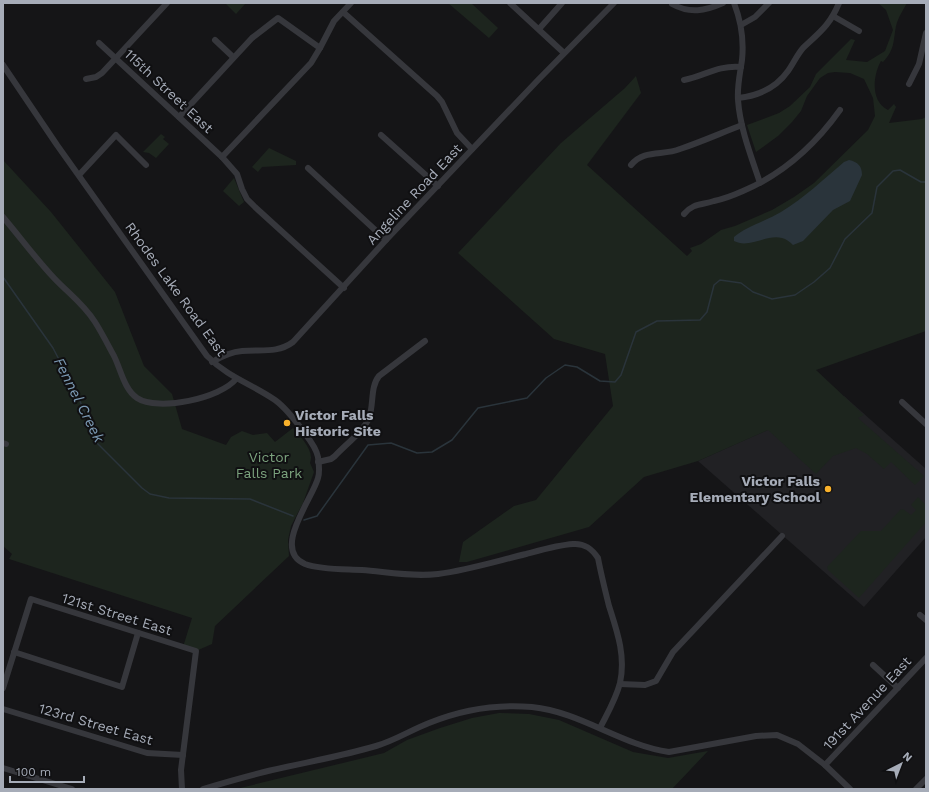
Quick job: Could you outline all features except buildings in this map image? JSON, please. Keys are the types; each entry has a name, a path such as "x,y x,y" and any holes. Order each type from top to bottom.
{"street":[{"path":"86,79 96,77 102,73 167,3"},
{"path":"222,157 311,63 331,26 351,3"},
{"path":"510,3 564,53"},
{"path":"539,29 562,3"},
{"name":"Angeline Road East","path":"212,362 230,353 241,351 275,350 288,346 293,342 344,288 386,240 564,53 614,3"},
{"path":"672,4 686,10 700,11 723,3"},
{"path":"734,3 741,25 743,48 738,98 742,125 760,183"},
{"path":"741,25 755,17 769,3"},
{"path":"738,98 756,94 770,88 777,82 788,71 800,52 821,32 833,16 839,3"},
{"path":"342,12 437,96 442,102 457,133 472,150"},
{"path":"833,16 859,31"},
{"path":"179,117 252,38 278,18 320,48"},
{"path":"909,84 919,64 926,33"},
{"path":"215,40 233,57"},
{"name":"115th Street East","path":"99,43 222,157 237,174 247,199 255,208 344,288"},
{"name":"Rhodes Lake Road East","path":"3,65 170,306 212,362 236,379 264,393 280,404 312,442 317,453 319,477 292,535 292,546 298,559 305,563 327,568 435,574 475,567 574,544 584,545 590,549 598,558 621,648 622,668 620,684 600,728"},
{"path":"684,80 717,68 733,66 741,67"},
{"path":"684,214 688,208 695,205 729,197 760,183 787,166 810,146 830,124 840,110"},
{"path":"631,165 635,160 646,154 677,151 742,125"},
{"path":"381,134 438,186"},
{"path":"79,175 116,135 146,164"},
{"path":"308,168 386,240"},
{"path":"3,217 52,276 85,308 101,332 114,356 126,386 136,397 143,401 159,404 190,400 224,389 232,384 236,379"},
{"path":"318,462 331,459 335,456 366,424 371,410 377,378 385,370 425,341"},
{"path":"902,402 926,424"},
{"path":"620,684 645,685 656,681 673,652 782,536"},
{"name":"121st Street East","path":"14,652 31,599 196,651 183,755"},
{"path":"920,615 926,620"},
{"path":"3,688 14,652 122,687 138,633"},
{"name":"191st Avenue East","path":"825,765 926,658"},
{"path":"873,665 898,688"},
{"path":"203,789 264,772 377,746 429,723 467,711 515,706 551,710 600,728 636,744 669,752 756,736 778,735 798,744 825,765 850,789"},
{"name":"123rd Street East","path":"3,710 147,753 183,755"},
{"path":"182,789 181,770 183,755"},
{"path":"3,768 72,789"},
{"path":"916,789 926,779"}],"shaded area":[{"path":"849,160 859,165 862,175 850,201 833,210 803,241 793,245 785,239 776,237 752,243 740,243 734,241 734,237 739,233 776,215 798,201 844,162"},
{"name":"Victor Falls Elementary School","path":"844,396 926,469 926,537 864,607 698,461"}],"green space":[{"path":"225,3 246,3 236,14"},
{"path":"448,3 471,3 498,28 489,38"},
{"path":"878,3 907,3 896,26 892,49 883,62 881,61 876,73 875,87 878,101 888,110 894,104 896,107 889,123 922,119 926,117 926,331 816,370 864,415 858,418 924,476 915,485 891,462 884,469 867,454 856,448 833,456 816,474 768,430 698,461 644,477 589,527 467,562 459,562 463,542 514,506 536,500 613,406 605,354 554,339 458,253 561,143 625,88 636,76 641,93 587,165 687,256 692,251 690,248 701,244 721,230 735,226 772,210 794,197 814,183 868,130 875,116 873,98 864,79 850,73 835,72 828,73 820,78 807,96 801,111 792,122 778,136 756,152 747,125 779,113 790,106 810,87 816,74 851,39 855,40 846,60 867,62 885,51 893,30 886,10"},
{"path":"161,134 165,137 163,139 169,144 156,158 149,153 143,152"},
{"path":"269,148 296,161 296,165 262,167 258,172 252,167"},
{"name":"Victor Falls Park","path":"3,160 51,212 115,292 144,366 172,394 182,429 226,445 231,437 242,431 253,435 267,433 275,442 293,428 309,449 311,458 310,463 314,472 303,503 291,526 288,540 289,556 215,626 212,644 196,651 183,647 192,618 9,559 12,554 3,546"},
{"path":"234,178 244,202 239,206 223,191"},
{"path":"918,497 926,505 926,522 859,598 828,570 827,567 861,531 881,531 900,510 903,509 911,515 916,510 911,505"},
{"path":"499,713 529,714 559,720 633,752 668,758 708,751 672,789 236,789 384,753 407,740 440,728 472,718"}],"waterway":[{"name":"Fennel Creek","path":"304,520 317,516 368,445 391,443 417,453 432,452 452,440 478,408 527,398 546,378 565,365 577,367 600,381 615,382 621,375 636,332 657,321 700,320 707,312 714,285 720,280 741,283 753,292 772,299 795,295 814,282 830,268 845,239 872,213 877,187 893,171 900,170 921,182 926,182"},
{"name":"Fennel Creek","path":"3,277 53,348 78,396 96,442 142,488 150,494 169,498 250,499 293,516"}],"place":[{"name":"Victor Falls Historic Site","path":"287,423"},
{"name":"Victor Falls Elementary School","path":"828,489"}]}
